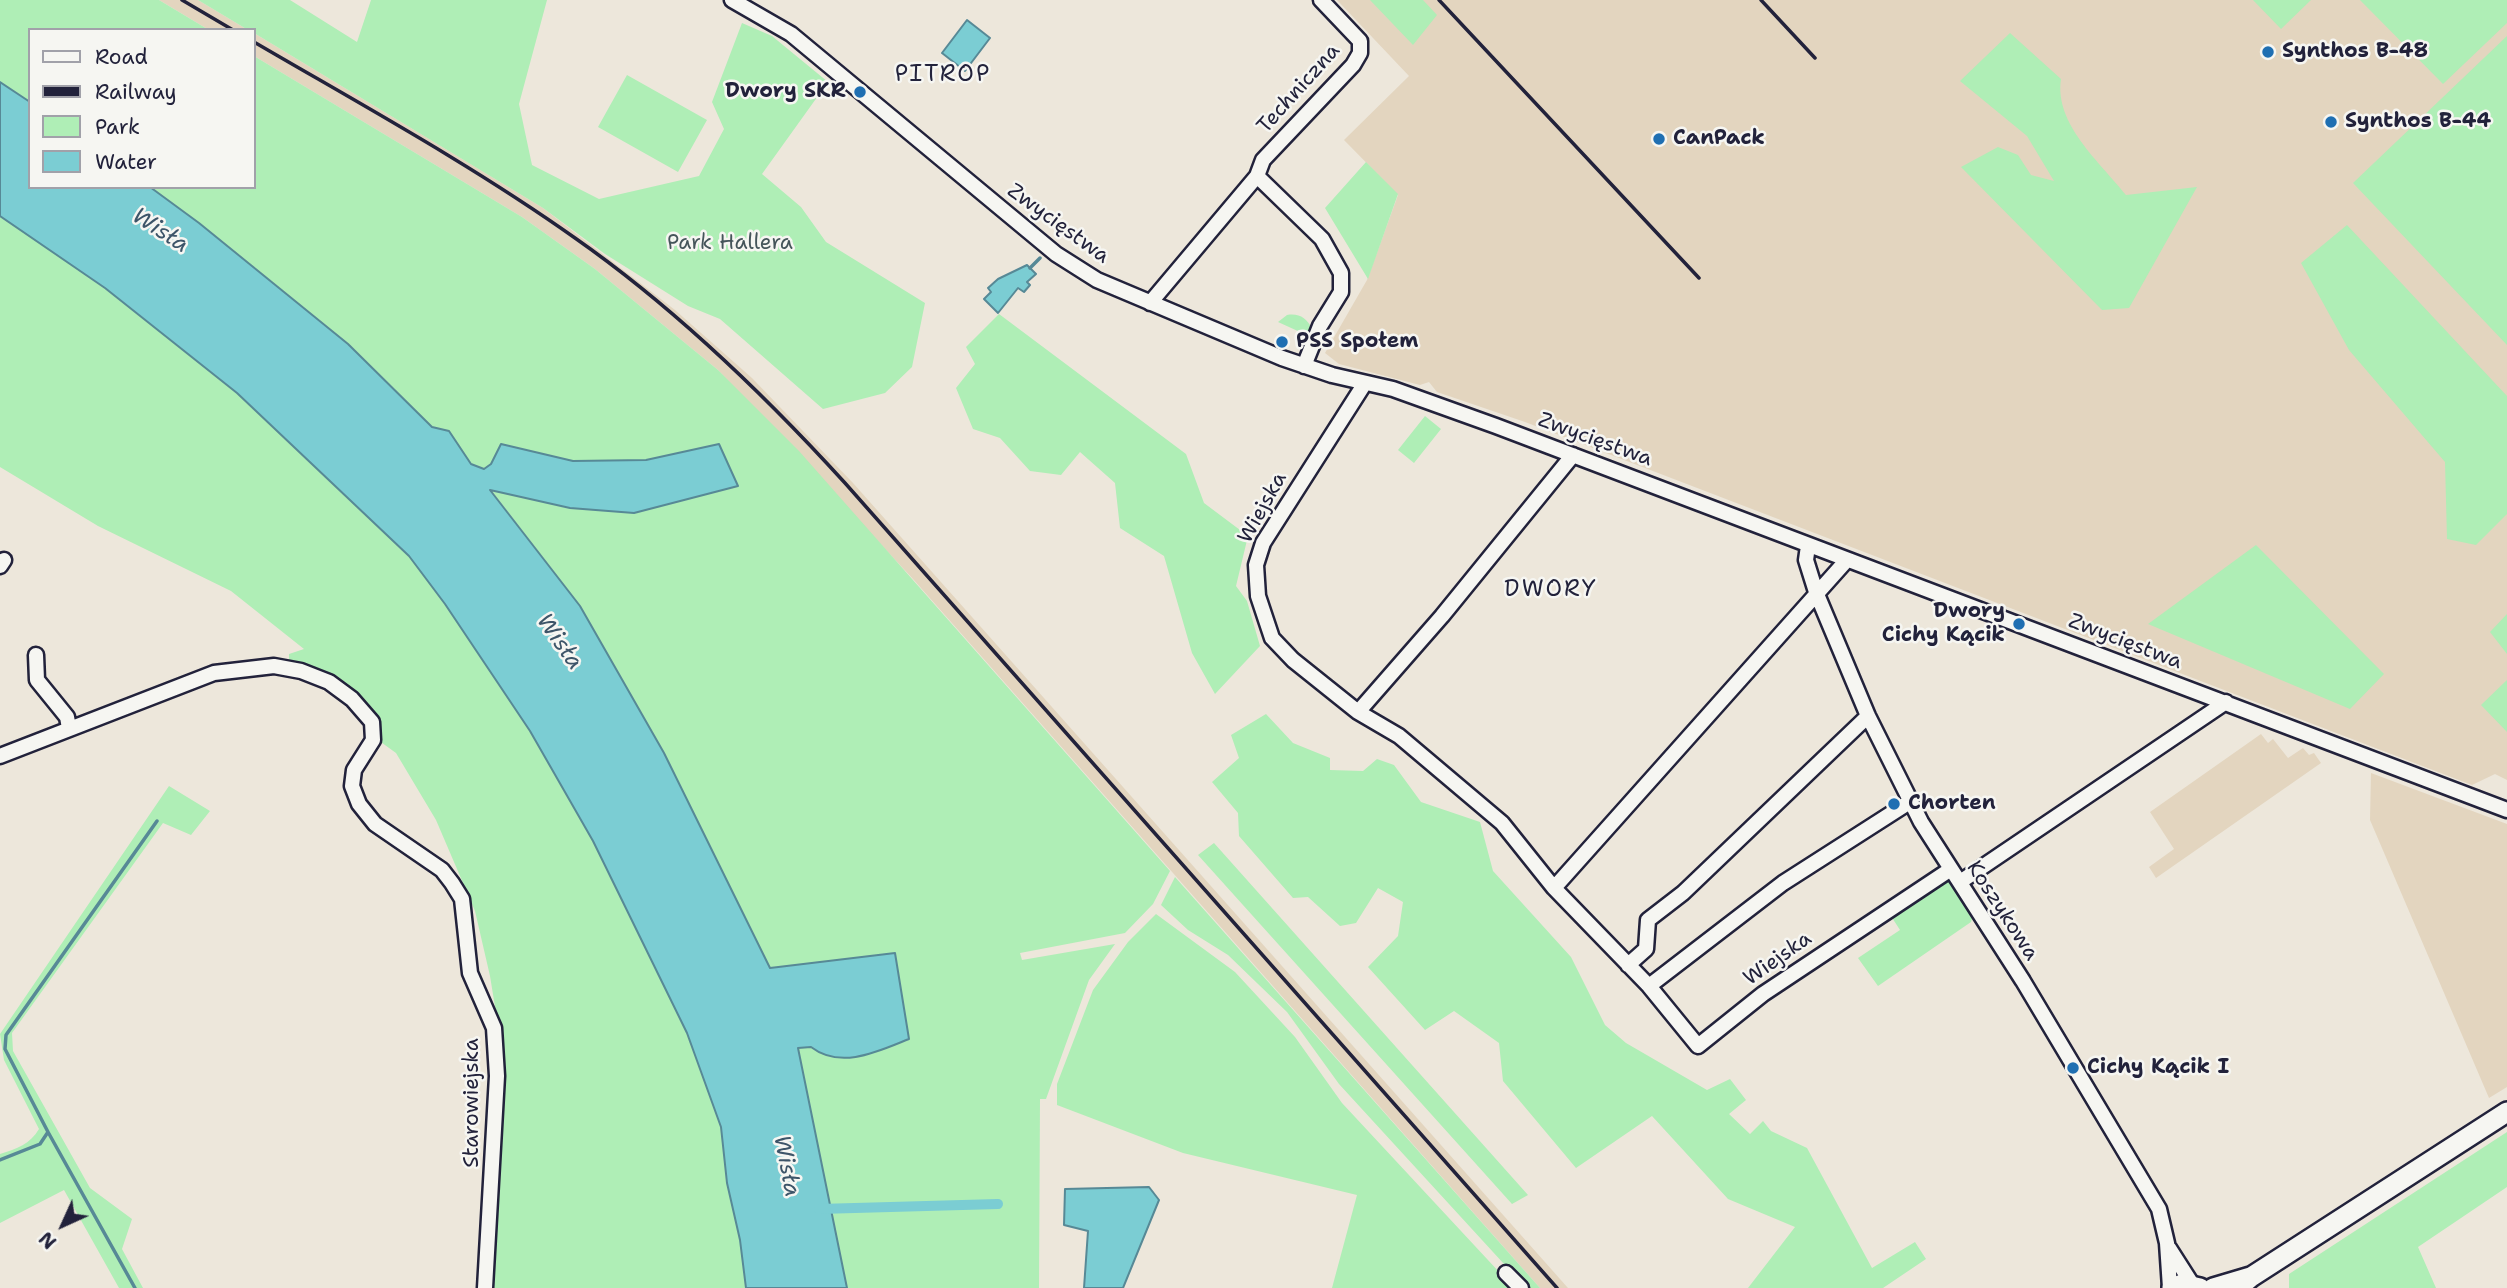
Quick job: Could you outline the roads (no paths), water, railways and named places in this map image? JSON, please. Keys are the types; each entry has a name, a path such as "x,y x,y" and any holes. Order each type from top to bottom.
{"main road":[{"path":"2213,1288 2245,1282 2507,1112"}],"street":[{"name":"Zwycięstwa","path":"732,0 791,34 1056,254 1097,280 1304,366 1425,400 2507,810"},
{"name":"Techniczna","path":"1150,303 1256,176 1263,160 1353,65 1360,53 1360,41 1321,0"},
{"path":"1256,176 1322,239 1341,273 1341,292 1320,326 1304,366"},
{"name":"Wiejska","path":"1365,383 1263,543 1256,565 1258,596 1272,638 1293,660 1358,712 1399,736 1502,823 1554,888 1649,986 1698,1046 1763,994 1951,869"},
{"path":"1358,712 1442,616 1573,455"},
{"name":"Koszykowa","path":"1808,547 1806,560 1816,592 1868,716 1911,801 2159,1209 2167,1243 2184,1287"},
{"path":"1554,888 1846,561"},
{"path":"36,655 37,680 67,717 69,728"},
{"name":"Starowiejska","path":"0,756 214,673 274,666 301,671 328,682 352,699 372,722 373,740 354,770 352,786 359,804 375,824 442,870 453,883 462,899 470,973 495,1028 497,1076 485,1288"},
{"path":"1961,882 2226,702"},
{"path":"1628,965 1646,949 1648,920 1683,893 1868,716"},
{"path":"1649,986 1783,883 1911,801"},
{"name":"Koszykowa","path":"2167,1243 2184,1287"},
{"path":"1506,1273 1521,1288"}],"water":[{"path":"967,20 990,38 965,71 942,53"},
{"name":"Wisła","path":"0,82 28,101 28,189 153,189 199,223 348,344 432,427 449,431 471,464 484,469 491,464 501,444 573,461 646,460 719,444 738,486 634,513 570,508 490,490 580,606 664,753 770,968 895,953 909,1039 873,1053 847,1058 823,1054 811,1047 798,1048 847,1288 746,1288 740,1240 727,1183 721,1127 687,1033 593,841 530,731 445,604 409,556 237,393 105,288 0,216"},
{"path":"1027,265 1036,274 1027,282 1030,285 1024,292 1018,288 998,313 984,299 991,292 988,288 998,279"},
{"path":"1149,1187 1159,1200 1123,1288 1084,1288 1088,1231 1064,1225 1065,1189"}],"waterway":[{"path":"1030,268 1040,258"},
{"path":"0,1160 40,1144 48,1132 5,1049 6,1035 157,821"},
{"path":"48,1132 135,1288"},
{"path":"819,1209 998,1204"}],"railway":[{"path":"182,0 230,28"},
{"path":"1439,0 1699,278"},
{"path":"1761,0 1815,58"},
{"path":"256,43 376,112 536,211 648,293 750,384 845,483 1557,1288"}],"place":[{"name":"Synthos B-48","path":"2268,52"},
{"name":"Dwory SKR","path":"860,92"},
{"name":"Synthos B-44","path":"2331,122"},
{"name":"CanPack","path":"1659,139"},
{"name":"PSS Społem","path":"1282,342"},
{"name":"Dwory Cichy Kącik","path":"2019,624"},
{"name":"Chorten","path":"1894,804"},
{"name":"Cichy Kącik I","path":"2073,1068"}],"district":[{"name":"PITROP","path":"943,75"},
{"name":"DWORY","path":"1551,590"}],"park label":[{"name":"Park Hallera","path":"730,244"}]}
